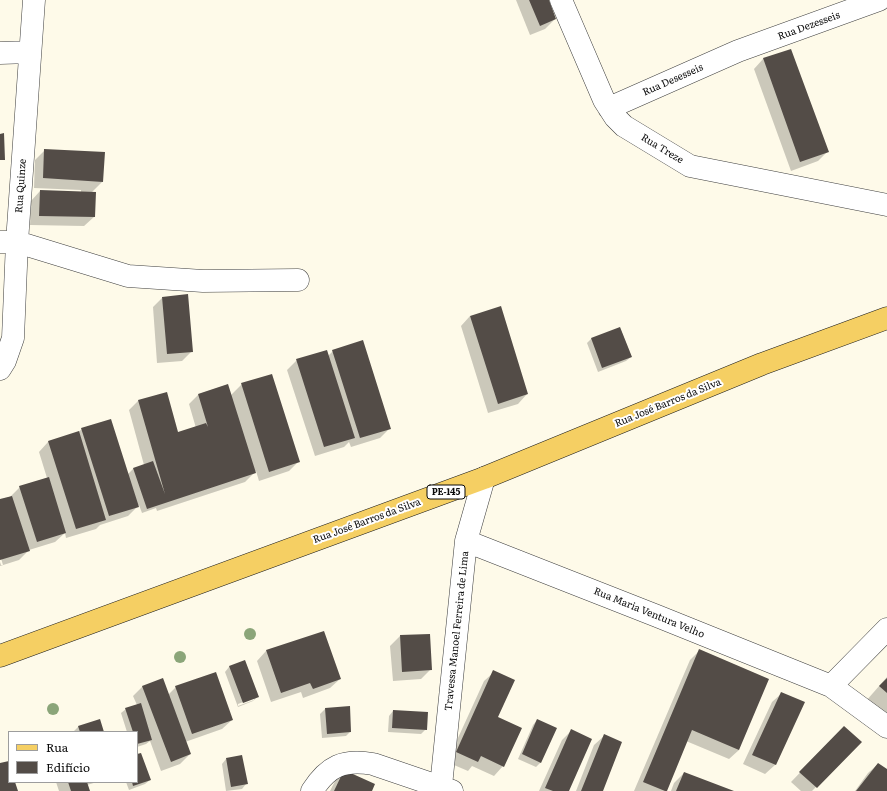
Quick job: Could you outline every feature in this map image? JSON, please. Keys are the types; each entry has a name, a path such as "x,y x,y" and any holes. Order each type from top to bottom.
{"main road":[{"name":"Rua José Barros da Silva","path":"0,656 484,478 762,364 887,318"}],"street":[{"name":"Rua Quinze","path":"0,369 5,361 13,338 8,242 30,52 34,0"},
{"name":"Rua Treze","path":"561,0 604,100 624,126 690,166 887,205"},
{"name":"Rua Dezesseis","path":"738,51 874,1"},
{"name":"Rua Desesseis","path":"609,108 738,51"},
{"path":"0,53 30,52"},
{"path":"8,242 128,276 203,281 298,280"},
{"name":"Travessa Manoel Ferreira de Lima","path":"447,789 466,541 484,478"},
{"name":"Rua Maria Ventura Velho","path":"466,541 831,686 887,727"},
{"path":"831,686 887,629"},
{"path":"312,791 329,770 338,766 360,762 373,764 447,789"}],"building":[{"path":"529,0 549,0 556,19 540,26"},
{"path":"791,49 829,152 800,162 763,58"},
{"path":"4,133 5,160 0,160 0,134"},
{"path":"44,149 105,152 103,182 43,178"},
{"path":"40,190 96,192 95,217 39,216"},
{"path":"188,294 193,352 167,354 162,297"},
{"path":"501,306 528,394 498,404 470,316"},
{"path":"620,327 632,357 602,368 591,338"},
{"path":"363,340 391,429 360,438 332,350"},
{"path":"327,350 355,438 324,447 296,359"},
{"path":"272,374 300,462 269,472 241,383"},
{"path":"228,384 256,473 147,509 133,468 153,461 165,494 138,400 167,392 178,432 206,423 208,427 198,394"},
{"path":"111,419 139,507 109,516 81,428"},
{"path":"79,431 106,520 76,529 48,441"},
{"path":"49,477 66,533 37,542 19,486"},
{"path":"12,496 30,551 0,560 0,499"},
{"path":"324,631 341,679 313,689 310,683 281,693 266,650"},
{"path":"430,634 432,670 402,672 400,635"},
{"path":"699,649 769,679 739,750 692,730 667,791 665,791 643,782"},
{"path":"245,660 259,697 243,703 229,666"},
{"path":"493,670 515,680 498,717 522,728 504,767 481,756 478,762 456,752"},
{"path":"216,672 233,720 192,734 175,686"},
{"path":"163,678 191,754 171,762 142,686"},
{"path":"887,678 887,693 879,686"},
{"path":"781,692 805,702 776,765 752,755"},
{"path":"141,703 152,740 138,744 138,731 133,731 125,708"},
{"path":"350,706 351,732 327,734 325,708"},
{"path":"393,710 428,712 427,730 392,728"},
{"path":"100,719 104,731 80,731 78,726"},
{"path":"537,719 557,728 541,763 522,754"},
{"path":"844,726 862,742 817,788 799,772"},
{"path":"571,729 592,739 569,791 553,791 545,788"},
{"path":"604,734 622,742 603,791 581,791"},
{"path":"141,753 151,780 133,786 132,783 138,783 138,754"},
{"path":"242,755 248,784 231,787 226,758"},
{"path":"8,761 8,783 15,783 18,791 0,791 0,763"},
{"path":"878,763 887,769 887,791 856,791"},
{"path":"344,770 375,784 372,791 334,791"},
{"path":"684,772 734,791 676,791"},
{"path":"68,783 87,783 90,791 71,791"}]}
